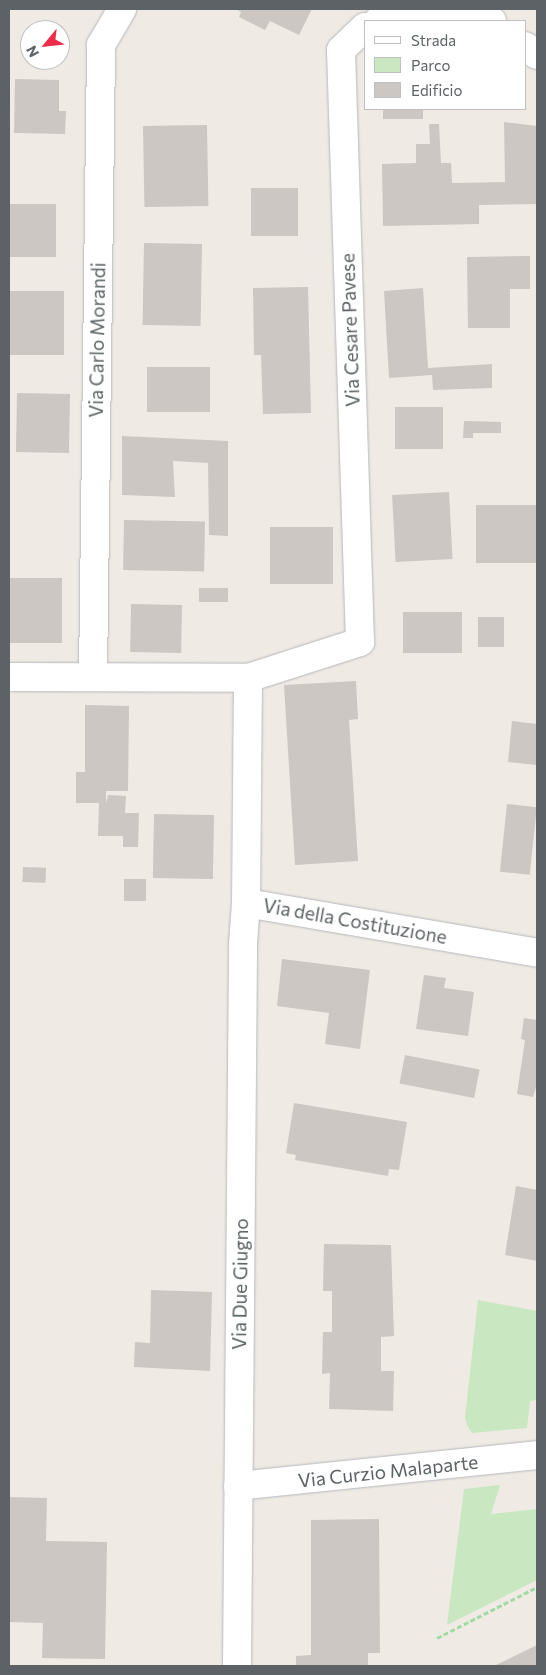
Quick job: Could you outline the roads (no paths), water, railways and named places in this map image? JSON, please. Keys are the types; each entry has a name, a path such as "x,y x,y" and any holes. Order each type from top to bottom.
{"street":[{"name":"Via Carlo Morandi","path":"93,677 101,45 122,9"},
{"path":"389,20 479,12 491,20"},
{"name":"Via Cesare Pavese","path":"248,678 360,642 341,50 364,28"},
{"path":"526,47 537,55"},
{"path":"9,677 248,678"},
{"name":"Via della Costituzione","path":"248,678 246,903 537,953"},
{"name":"Via Due Giugno","path":"237,1666 246,903"},
{"name":"Via Curzio Malaparte","path":"238,1486 537,1455"}]}
